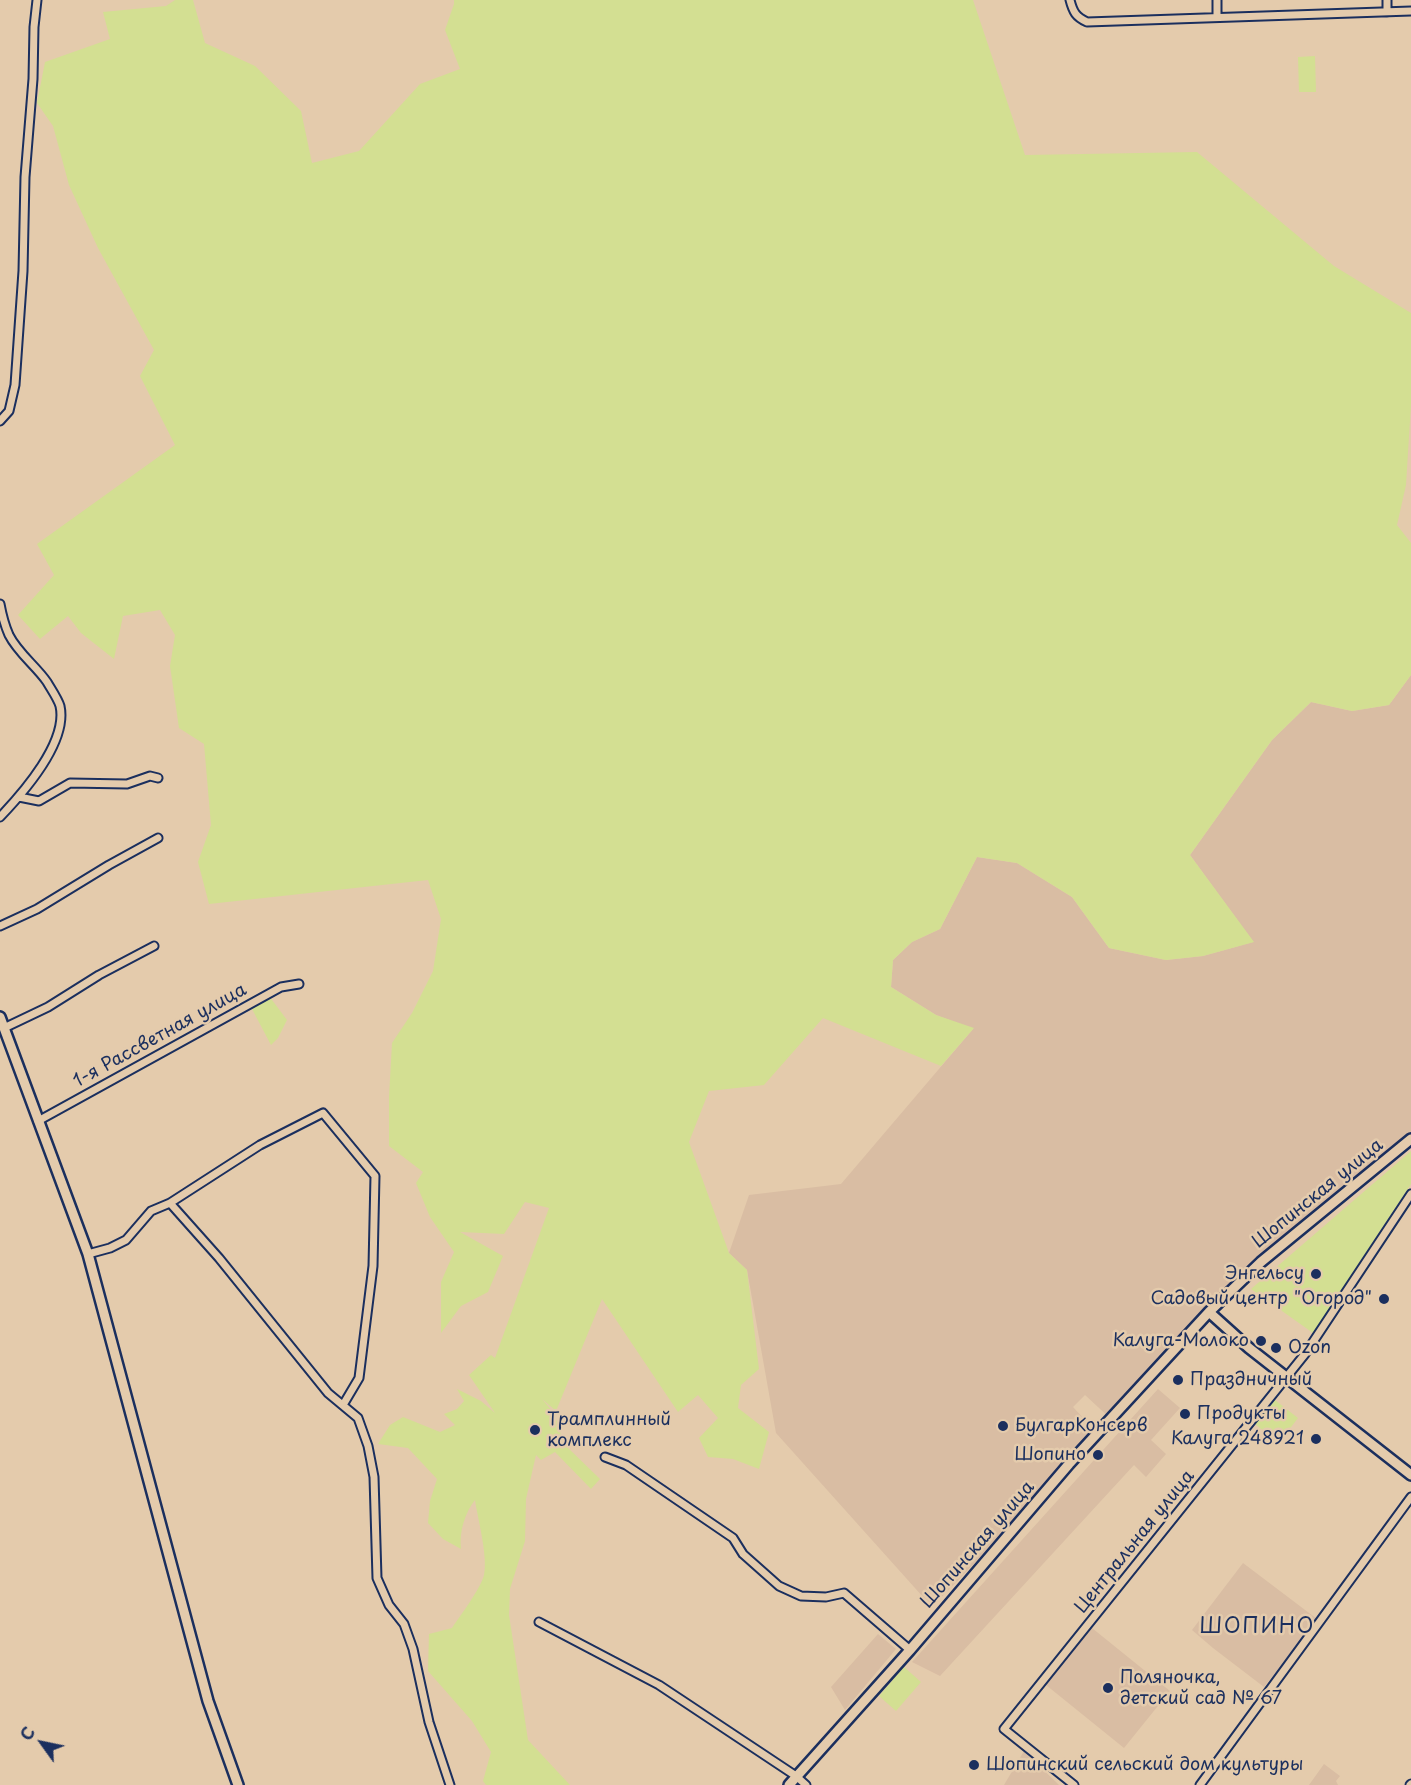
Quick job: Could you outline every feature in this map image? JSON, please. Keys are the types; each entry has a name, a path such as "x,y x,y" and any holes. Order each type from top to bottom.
{"street":[{"path":"0,421 9,411 15,385 37,0"},
{"path":"1070,0 1077,18 1087,22 1411,11"},
{"path":"1217,0 1218,16"},
{"path":"1387,0 1387,12"},
{"path":"0,604 10,637 46,681 59,705 59,725 52,746 37,773 0,817"},
{"path":"19,797 39,801 70,783 127,784 150,776 158,777"},
{"path":"0,926 37,909 158,838"},
{"path":"4,1028 48,1007 99,975 154,946"},
{"name":"1-я Рассветная улица","path":"38,1121 281,987 299,984"},
{"path":"0,1017 88,1254 208,1701 238,1785"},
{"path":"88,1254 110,1248 126,1240 151,1211 170,1203 260,1145 323,1113 375,1176 373,1266 359,1378 343,1405"},
{"name":"Шопинская улица","path":"789,1785 910,1650 1069,1464 1209,1312 1261,1262 1411,1139"},
{"name":"Центральная улица","path":"1074,1785 1004,1729 1287,1378 1327,1323 1411,1194"},
{"path":"170,1203 219,1258 328,1393 358,1418 374,1477 377,1578 389,1605 404,1624 413,1649 429,1722 450,1785"},
{"path":"1209,1312 1249,1348 1411,1475"},
{"path":"605,1456 626,1465 733,1538 743,1554 779,1586 801,1596 826,1597 844,1593 910,1650"},
{"path":"1200,1785 1411,1497"},
{"path":"539,1622 659,1685 796,1776 806,1785"}],"shaded area":[{"path":"1411,675 1411,1141 1204,1313 1112,1420 1085,1395 1073,1407 1099,1435 932,1607 776,1433 747,1270 729,1253 749,1195 841,1184 973,1029 936,1015 891,987 893,960 912,942 940,929 977,857 1017,863 1072,897 1109,948 1166,960 1203,956 1253,942 1190,855 1272,740 1311,702 1352,711 1389,705"},
{"path":"1158,1389 1180,1408 1151,1440 1166,1454 1146,1477 1134,1465 940,1676 912,1662"},
{"path":"1243,1563 1317,1619 1264,1687 1192,1630"},
{"name":"Поляночка, детский сад № 67","path":"1092,1628 1170,1691 1124,1748 1046,1685"},
{"path":"878,1634 896,1649 845,1710 831,1687"},
{"path":"1024,1751 1059,1785 1004,1785"},
{"path":"1324,1764 1340,1776 1336,1781 1338,1785 1309,1785"}],"green space":[{"path":"175,0 193,0 205,43 255,66 301,111 312,163 359,151 420,84 460,69 445,30 454,0 973,0 1025,155 1197,152 1334,266 1411,313 1411,404 1406,485 1397,525 1411,543 1411,675 1389,705 1352,711 1311,702 1272,740 1190,855 1254,942 1203,956 1166,960 1109,948 1072,897 1017,863 977,857 940,929 912,942 893,960 891,987 936,1015 974,1028 941,1066 823,1018 764,1085 709,1091 689,1142 729,1253 747,1270 759,1369 741,1385 738,1408 769,1432 759,1469 733,1459 708,1457 699,1438 718,1418 698,1395 678,1412 602,1299 556,1411 542,1399 554,1413 564,1444 600,1479 591,1489 555,1452 541,1460 536,1455 526,1499 525,1541 510,1589 509,1615 528,1740 570,1785 486,1785 483,1781 491,1752 472,1721 428,1671 429,1634 452,1628 475,1594 484,1575 484,1548 475,1500 464,1523 461,1549 443,1539 428,1523 430,1501 437,1479 408,1448 378,1444 390,1425 403,1417 440,1432 455,1425 444,1414 457,1409 464,1401 457,1389 481,1401 495,1413 469,1375 491,1355 495,1358 549,1208 525,1202 504,1234 460,1232 503,1256 488,1292 461,1306 441,1333 441,1282 454,1252 430,1217 416,1183 423,1172 389,1146 392,1043 412,1013 433,971 441,919 428,880 209,904 198,862 211,825 204,744 179,728 170,666 175,635 160,610 123,616 114,659 81,633 68,616 40,639 18,615 54,575 37,544 175,445 140,376 154,350 98,248 69,185 53,126 37,103 45,62 110,39 103,12 166,6"},
{"path":"1315,56 1316,92 1299,92 1298,57"},
{"path":"269,996 287,1020 278,1038 271,1045 252,1009"},
{"path":"1411,1151 1411,1184 1313,1333 1251,1289"},
{"path":"1275,1400 1298,1418 1279,1443 1255,1424"},
{"path":"904,1667 921,1682 896,1711 879,1696"}],"place":[{"name":"Энгельсу","path":"1316,1274"},
{"name":"Садовый центр \"Огород\"","path":"1384,1299"},
{"name":"Калуга-Молоко","path":"1261,1341"},
{"name":"Ozon","path":"1276,1348"},
{"name":"Праздничный","path":"1178,1380"},
{"name":"Продукты","path":"1185,1414"},
{"name":"БулгарКонсерв","path":"1003,1426"},
{"name":"Трамплинный комплекс","path":"535,1430"},
{"name":"Калуга 248921","path":"1316,1439"},
{"name":"Шопино","path":"1098,1455"},
{"name":"Поляночка, детский сад № 67","path":"1108,1688"},
{"name":"Шопинский сельский дом культуры","path":"974,1765"}],"district":[{"name":"ШОПИНО","path":"1257,1627"}]}
